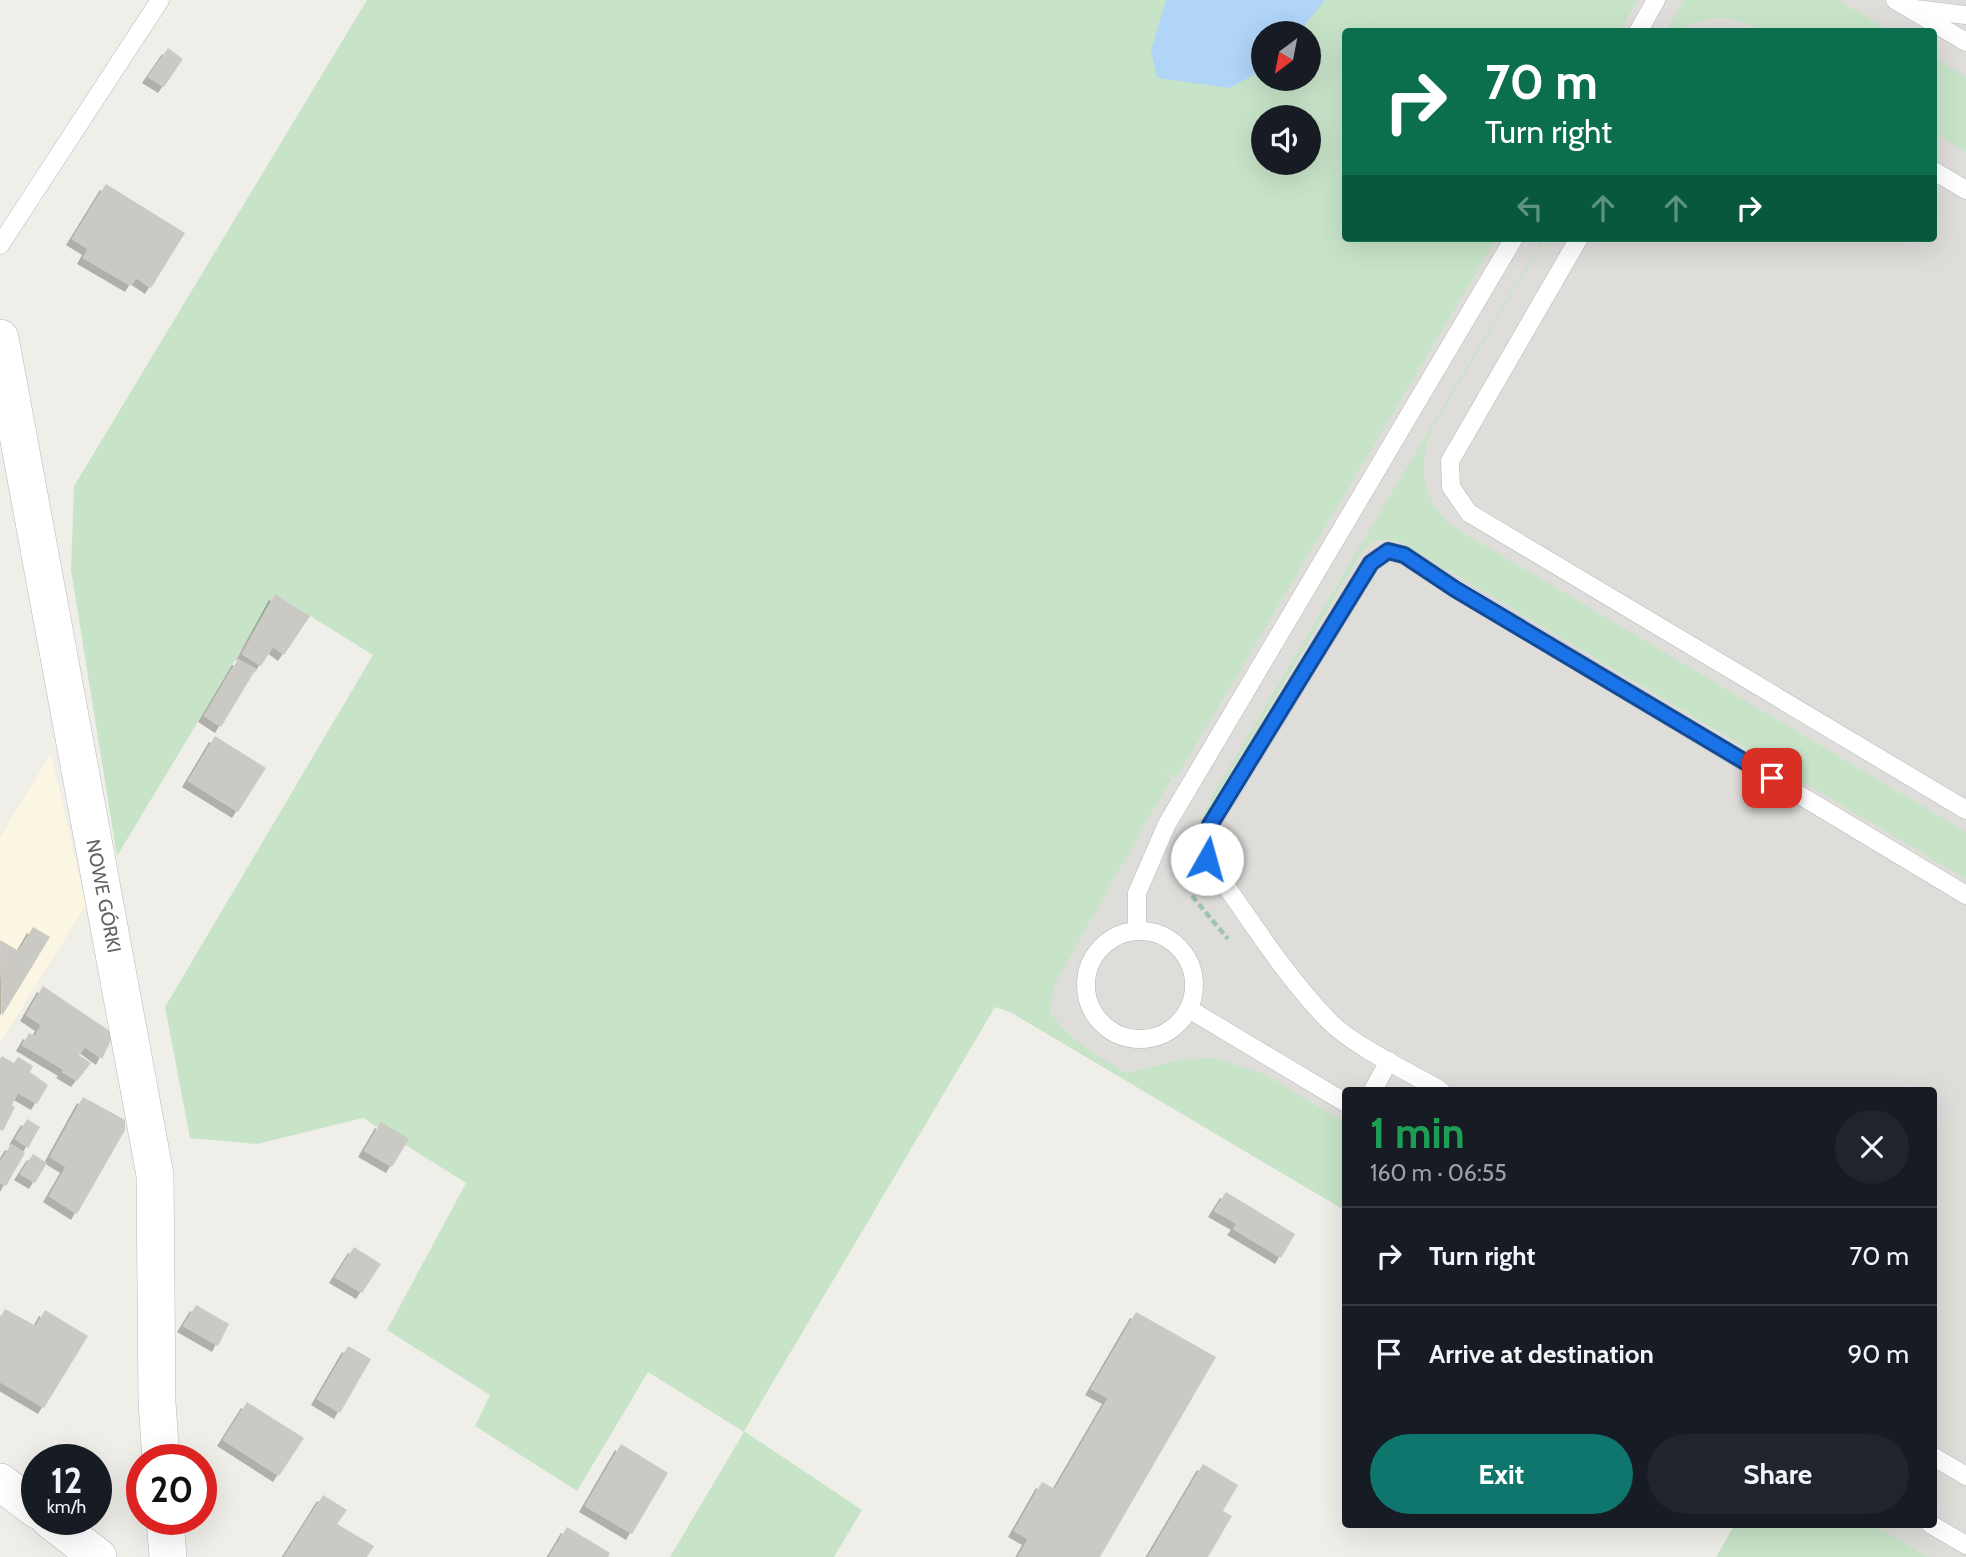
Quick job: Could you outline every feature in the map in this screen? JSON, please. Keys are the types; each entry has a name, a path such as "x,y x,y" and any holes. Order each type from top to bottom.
{"street":[{"name":"NOWE GÓRKI","path":"0,338 155,1175 157,1402 160,1444"},
{"path":"0,1482 21,1498"},
{"path":"70,1535 98,1557"},
{"path":"166,1535 168,1557"}],"lane":[{"path":"0,246 160,0"},
{"path":"1640,28 1656,0"},
{"path":"1901,4 1966,15"},
{"path":"1901,4 1966,42"},
{"path":"1937,173 1966,190"},
{"path":"1137,930 1137,893 1167,824 1512,242"},
{"path":"1577,242 1450,461 1451,487 1469,513 1966,810"},
{"path":"1435,1087 1331,1023 1278,959 1207,859 1210,825 1371,563 1388,551 1404,555 1455,589 1966,895"},
{"path":"1137,930 1154,932 1183,951 1192,966 1195,983 1189,1009 1172,1029 1155,1038 1136,1040 1118,1035 1102,1025 1091,1010 1085,992 1086,973 1094,956 1105,943 1120,934 1137,930"},
{"path":"1189,1009 1342,1101"},
{"path":"1375,1087 1389,1061"},
{"path":"1937,1459 1966,1476"},
{"path":"1937,1528 1966,1545"}],"shaded area":[{"path":"1613,0 1966,0 1966,1557 1928,1557 1880,1528 1937,1528 1937,1087 1342,1087 1342,1209 1012,1013 1469,242 1937,242 1937,28 1596,28"},
{"path":"51,753 86,905 0,1043 0,837"}],"green space":[{"path":"367,0 1638,0 1621,28 1342,28 1342,242 1495,242 1176,778 1162,771 1171,779 1054,985 1050,1012 1058,1022 1084,1047 1127,1073 1180,1060 1214,1058 1264,1074 1342,1121 1342,1209 1012,1013 995,1007 744,1431 862,1510 834,1557 670,1557 744,1432 648,1372 577,1491 475,1426 490,1395 387,1330 466,1183 363,1118 257,1144 190,1138 165,1007 373,655 275,594 117,856 71,570 74,486"},
{"path":"1684,0 1838,0 1885,28 1758,28 1738,20 1720,18 1702,20 1681,28 1668,28"},
{"path":"1937,60 1966,77 1966,152 1937,135"},
{"path":"1543,242 1432,429 1427,442 1424,468 1425,481 1434,505 1452,526 1966,832 1966,879 1402,543 1390,540 1370,544 1361,553 1189,842 1215,791"},
{"path":"1733,1528 1880,1528 1928,1557 1716,1557"}],"water":[{"path":"1166,0 1325,0 1308,21 1251,21 1251,76 1229,88 1157,78 1151,51"}],"building":[{"path":"168,48 183,59 164,87 148,77"},
{"path":"106,184 185,233 151,288 136,278 131,286 83,258 88,249 72,239"},
{"path":"275,594 310,616 284,655 273,647 261,666 242,654"},
{"path":"238,659 256,669 221,727 204,716"},
{"path":"215,736 266,768 238,812 188,781"},
{"path":"33,927 50,937 2,1016 0,940 19,951"},
{"path":"43,986 114,1034 102,1059 85,1047 79,1055 91,1063 77,1081 22,1045 29,1033 35,1036 41,1025 26,1015"},
{"path":"2,1056 14,1063 18,1057 33,1066 30,1072 48,1085 37,1104 18,1093 12,1105 15,1107 3,1131 0,1129"},
{"path":"83,1097 125,1120 125,1130 77,1214 49,1196 66,1167 50,1157"},
{"path":"27,1119 40,1127 28,1148 15,1139"},
{"path":"381,1122 409,1139 392,1167 364,1151"},
{"path":"11,1144 25,1153 6,1186 0,1183 0,1162"},
{"path":"33,1154 47,1163 35,1183 20,1174"},
{"path":"1226,1192 1295,1234 1281,1258 1233,1229 1237,1224 1214,1211"},
{"path":"354,1247 381,1264 362,1293 335,1277"},
{"path":"196,1305 229,1324 218,1346 183,1326"},
{"path":"5,1309 36,1326 45,1310 88,1336 44,1408 0,1382 0,1318"},
{"path":"1136,1312 1216,1357 1100,1557 1018,1557 1028,1539 1014,1531 1042,1482 1055,1489 1108,1398 1091,1389"},
{"path":"348,1346 371,1359 340,1413 317,1399"},
{"path":"247,1402 304,1438 279,1476 223,1440"},
{"path":"621,1444 668,1473 632,1534 585,1506"},
{"path":"1203,1464 1238,1485 1223,1511 1232,1516 1208,1557 1148,1557"},
{"path":"323,1495 347,1510 337,1524 374,1546 367,1557 284,1557"},
{"path":"567,1527 610,1553 608,1557 549,1557"}],"route":[{"path":"1207,859 1210,825 1371,563 1388,551 1404,555 1455,589 1772,778"}]}
